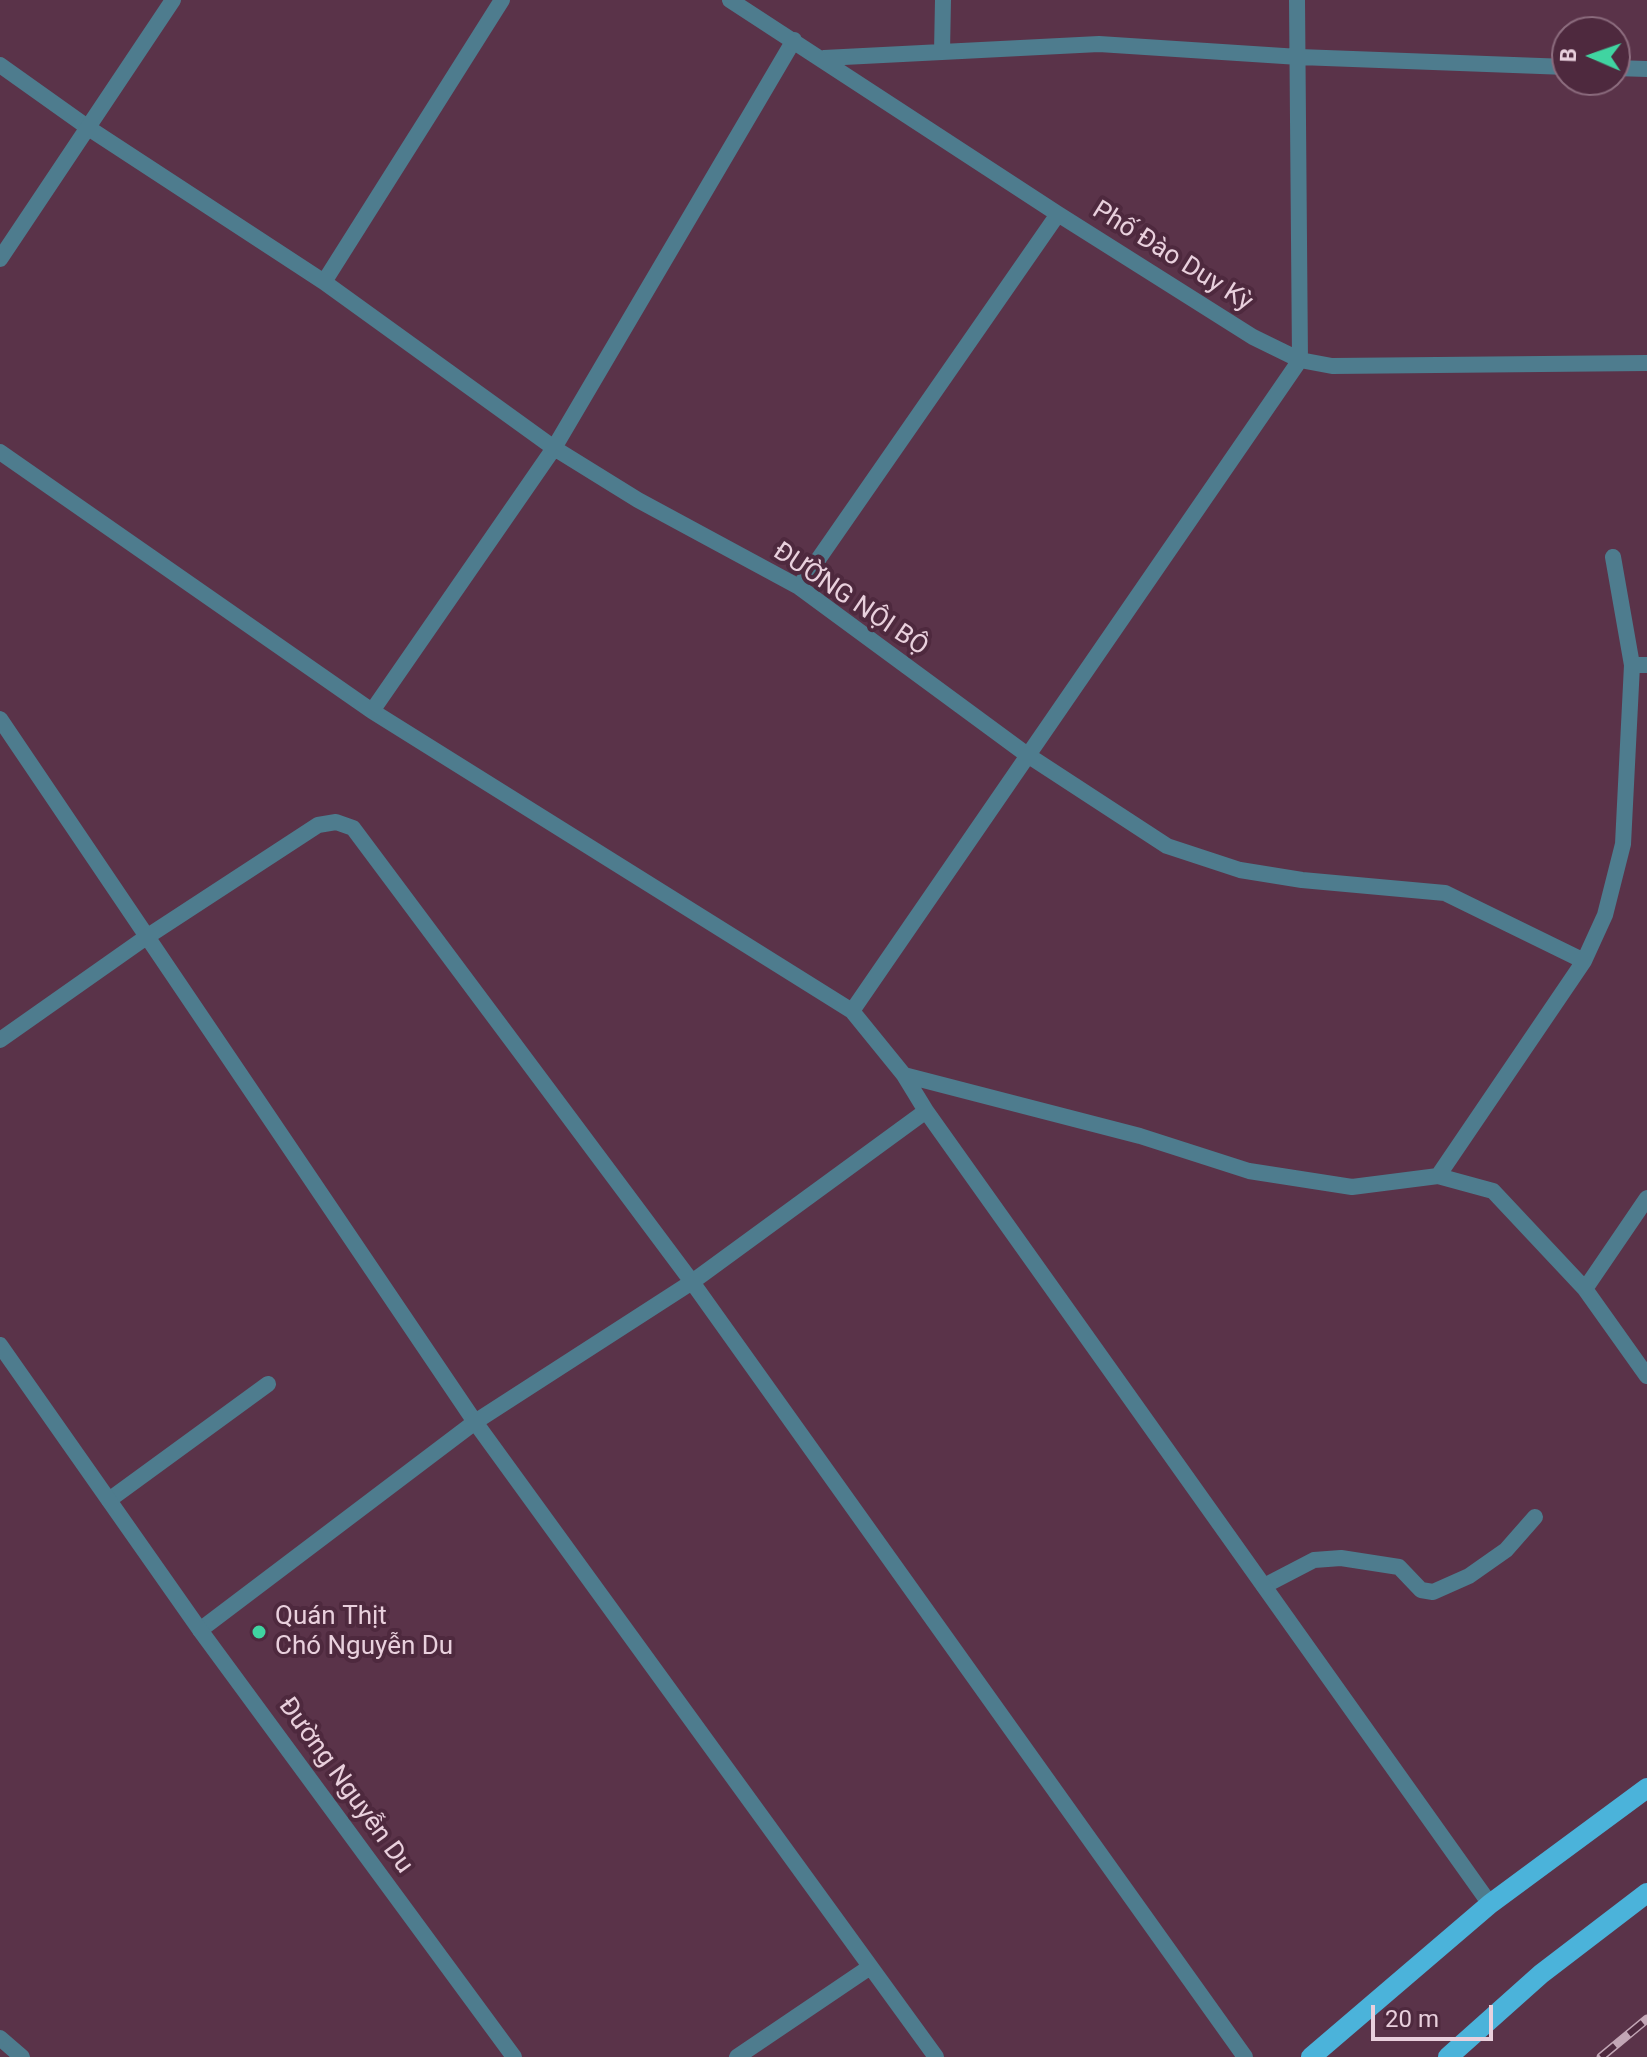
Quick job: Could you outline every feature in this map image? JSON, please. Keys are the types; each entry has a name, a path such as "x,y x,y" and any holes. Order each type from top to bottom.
{"main road":[{"path":"1311,2057 1490,1904 1647,1788"},
{"path":"1448,2057 1541,1974 1647,1893"}],"street":[{"path":"0,259 90,129 173,0"},
{"path":"324,282 502,0"},
{"name":"Phố Đào Duy Kỳ","path":"730,0 824,58 1058,214 1253,337 1300,360 1332,366 1647,363"},
{"path":"942,52 943,0"},
{"path":"852,1011 1300,360 1297,0"},
{"path":"372,711 554,448 794,40"},
{"path":"824,58 1099,44 1299,57 1551,66"},
{"name":"ĐƯỜNG NỘI BỘ","path":"0,65 90,129 324,282 554,448 638,500 799,587 1026,754 1167,846 1240,870 1302,880 1445,893 1584,961"},
{"path":"799,587 1058,214"},
{"path":"0,452 372,711 852,1011 904,1075 926,1111 1490,1904"},
{"path":"1438,1176 1584,961 1605,915 1623,844 1640,665 1613,557"},
{"path":"0,719 145,938 475,1422 936,2057"},
{"path":"0,1040 145,938 318,825 336,822 353,828 692,1282 1245,2057"},
{"path":"904,1075 1140,1136 1249,1171 1352,1187 1438,1176 1493,1191 1585,1289 1647,1376"},
{"path":"200,1630 475,1422 692,1282 926,1111"},
{"path":"1585,1289 1647,1198"},
{"name":"Đường Nguyễn Du","path":"0,1345 200,1630 514,2057"},
{"path":"109,1500 268,1384"},
{"path":"1264,1586 1314,1560 1341,1558 1399,1567 1421,1590 1433,1592 1469,1576 1506,1550 1535,1517"},
{"path":"737,2057 870,1967"},
{"path":"0,2038 22,2057"}],"railway":[{"path":"1601,2057 1647,2019"}],"place":[{"name":"Quán Thịt Chó Nguyễn Du","path":"259,1632"}]}
